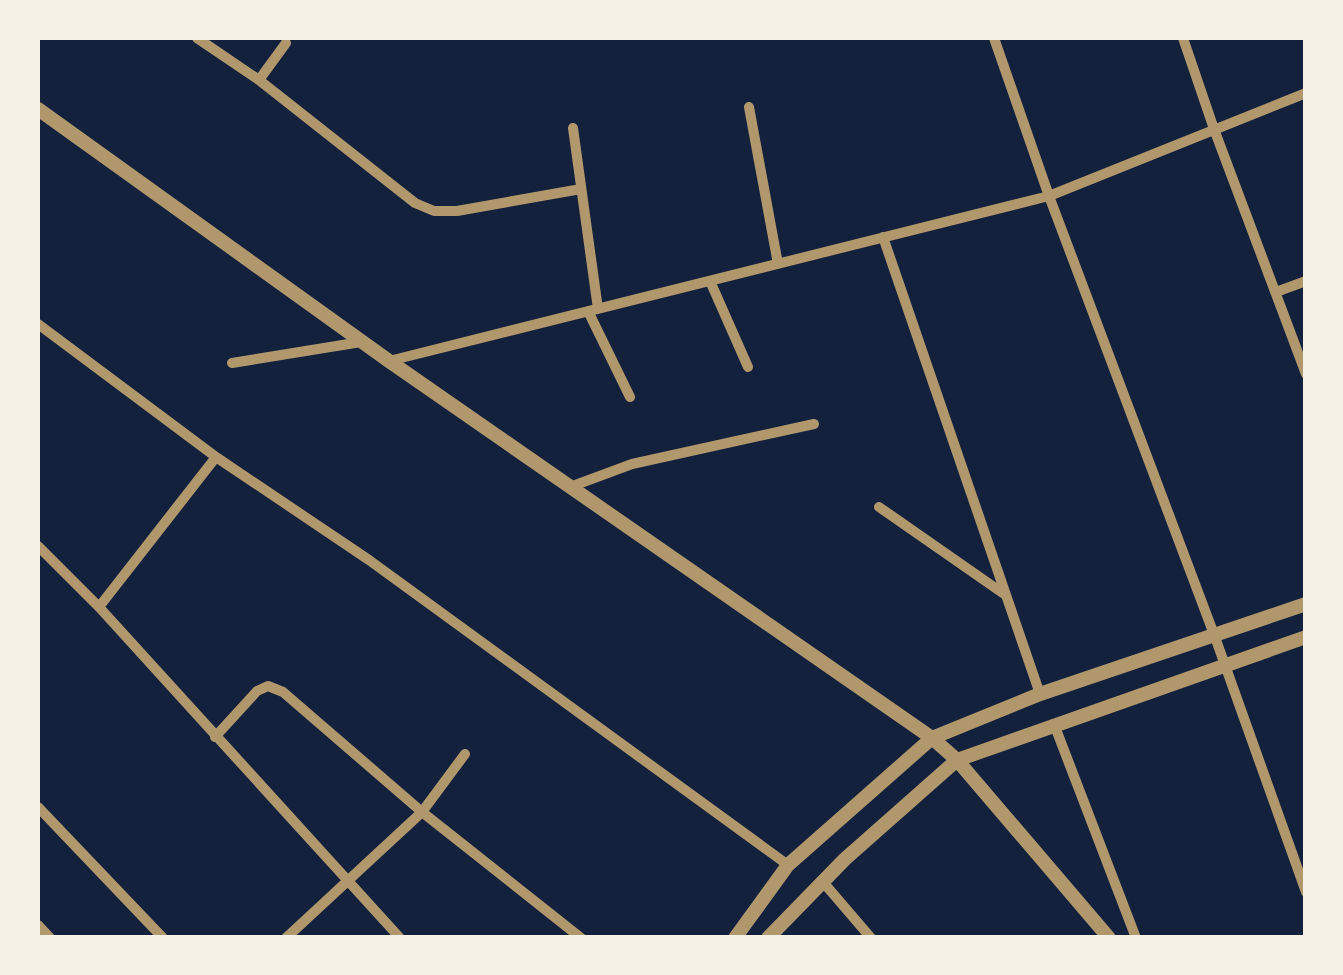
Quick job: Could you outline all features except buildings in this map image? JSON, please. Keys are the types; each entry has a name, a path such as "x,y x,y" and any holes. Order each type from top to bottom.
{"street":[{"path":"197,38 259,80 415,203 434,211 581,190"},
{"path":"994,38 1306,892"},
{"path":"1183,38 1306,374"},
{"path":"259,80 286,44"},
{"path":"389,361 1049,196 1306,93"},
{"path":"749,107 778,264"},
{"path":"38,110 389,361 932,738 956,760 1109,938"},
{"path":"573,128 593,310 630,396"},
{"path":"884,238 1040,694"},
{"path":"710,281 748,367"},
{"path":"1276,292 1306,281"},
{"path":"38,324 788,865"},
{"path":"232,362 362,342"},
{"path":"570,488 632,464 814,424"},
{"path":"99,607 216,456"},
{"path":"879,507 1004,595"},
{"path":"38,546 99,607 400,938"},
{"path":"734,938 788,865 932,738 1040,694 1306,604"},
{"path":"768,938 956,760 1306,637"},
{"path":"214,737 257,691 268,686 283,692 422,812 581,938"},
{"path":"1054,724 1136,938"},
{"path":"286,938 422,812 465,754"},
{"path":"38,807 163,938"},
{"path":"823,882 871,938"},
{"path":"38,925 50,938"}]}
